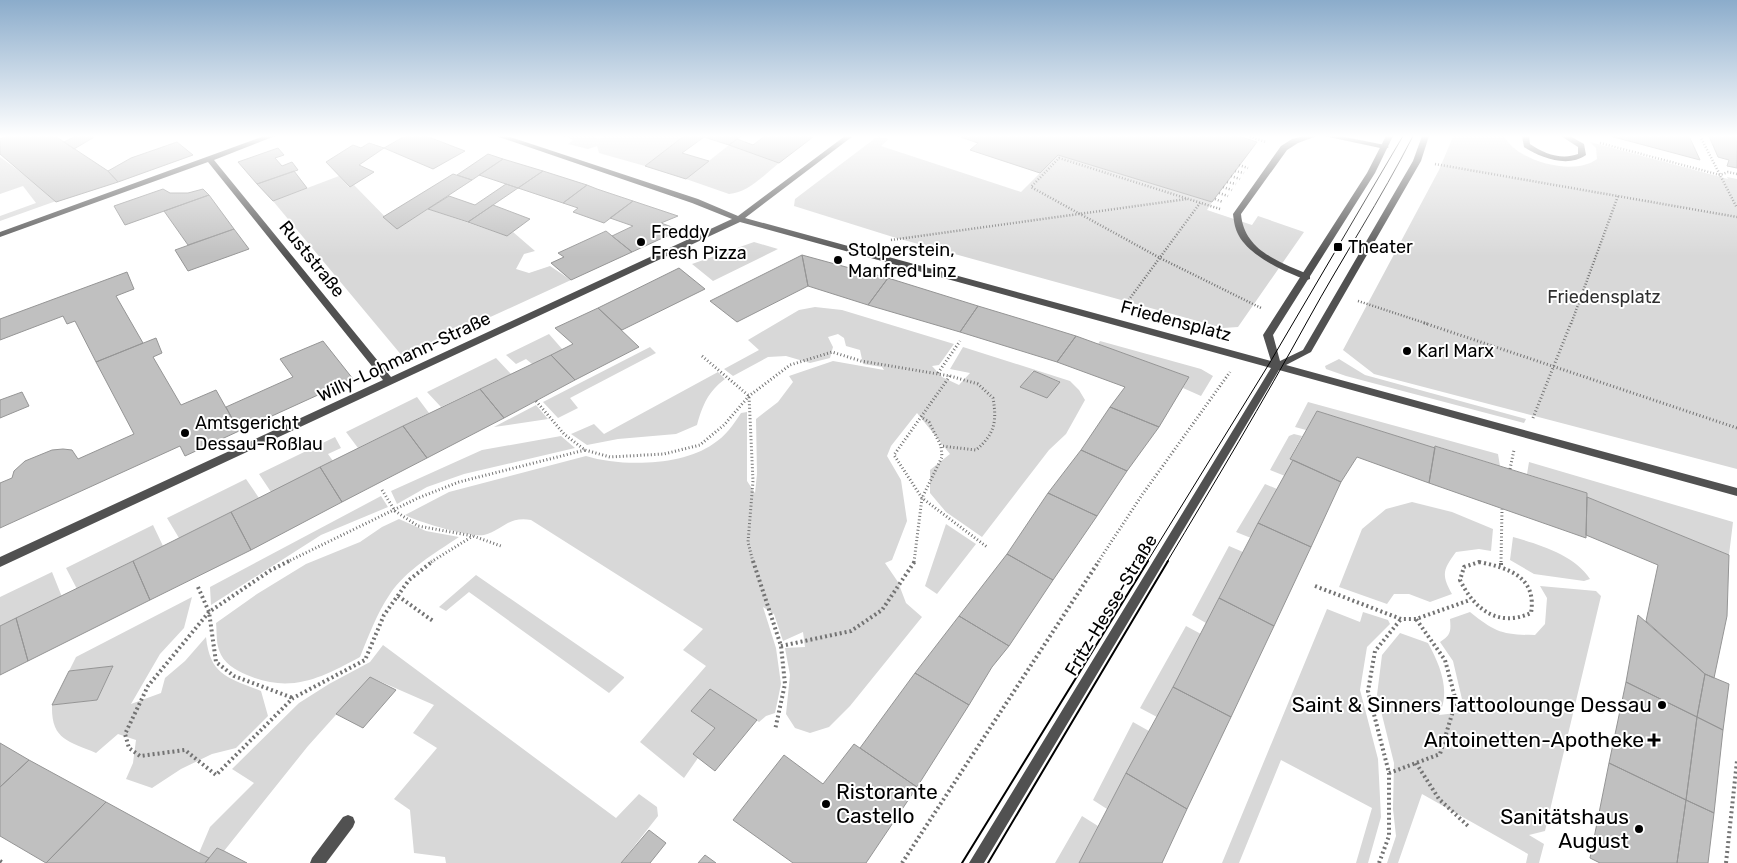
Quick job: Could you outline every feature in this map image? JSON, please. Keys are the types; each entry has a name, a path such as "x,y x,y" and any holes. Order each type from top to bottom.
{"street":[{"path":"0,234 159,176"},
{"name":"Ruststraße","path":"224,176 389,381"},
{"name":"Friedensplatz","path":"620,176 695,201 739,219 1737,492"},
{"path":"739,219 796,176"},
{"path":"1264,176 1237,214 1236,220 1243,238 1256,250 1306,277"},
{"path":"1369,176 1268,335 1276,366 1306,352 1408,176"},
{"name":"Willy-Lohmann-Straße","path":"0,562 739,219"},
{"name":"Fritz-Hesse-Straße","path":"976,863 1276,366"},
{"path":"317,863 348,822"}],"path":[{"path":"1041,176 1031,187 1160,258 1280,317"},
{"path":"1116,176 1222,210"},
{"path":"1505,176 1737,217"},
{"path":"1721,176 1737,208"},
{"path":"1526,435 1555,368 1618,196"},
{"path":"882,241 1188,199"},
{"path":"1114,321 1200,203"},
{"path":"1340,294 1737,428"},
{"path":"938,373 960,341"},
{"path":"536,400 564,434 586,450 610,457 664,454 700,445 724,425 749,396 790,365 832,352 861,361 950,376 978,384 994,398 997,420 991,439 976,450 941,446"},
{"path":"702,356 749,396 753,482 748,542 757,577 781,646 785,684 775,730"},
{"path":"902,863 1142,494 1241,356"},
{"path":"950,376 894,455 922,498 987,547"},
{"path":"781,646 852,631 882,610 915,562 922,498 942,457 941,446 929,422 921,417"},
{"path":"473,536 438,557 409,580 384,615 365,660 293,698 216,775 185,750 140,756 129,748 125,734 148,686 209,612 271,570 418,498 459,482 586,450"},
{"path":"382,490 394,511 418,526 473,536 501,546"},
{"path":"1501,565 1502,509"},
{"path":"1479,562 1501,565 1517,574 1530,588 1535,601 1532,613 1524,617 1509,619 1493,615 1470,600 1460,580 1464,567 1479,562"},
{"path":"1315,586 1401,619 1416,619 1470,600"},
{"path":"198,587 209,612 216,662 234,676 293,698"},
{"path":"398,596 432,620"},
{"path":"1379,863 1388,836 1389,773 1368,691 1375,652 1401,619"},
{"path":"1389,773 1440,754 1456,700 1445,660 1416,619"},
{"path":"1726,863 1737,761"},
{"path":"1416,763 1439,799 1468,826"}],"green space":[{"path":"0,176 26,176 59,200 0,221 0,216 36,203 23,186 0,194"},
{"path":"339,176 349,187 354,185 397,229 428,209 507,236 513,232 535,251 524,254 516,269 529,273 550,266 571,280 403,357 273,201"},
{"path":"689,176 764,176 749,187 729,194 686,179"},
{"path":"825,176 973,176 1021,192 1037,176 1128,176 1212,202 1207,210 1252,225 1258,216 1304,232 1238,327 1223,328 893,237 794,206 795,199"},
{"name":"Friedensplatz","path":"1436,176 1718,176 1737,179 1737,469 1374,374 1343,350"},
{"path":"754,242 778,249 713,281 692,264"},
{"path":"815,307 842,310 954,344 939,365 932,366 942,377 959,385 970,373 950,369 963,347 1070,381 1085,400 1066,434 1049,450 982,537 946,512 930,493 930,470 950,454 917,413 891,446 887,456 901,480 907,521 892,560 885,563 898,582 906,603 922,617 850,706 829,727 810,733 795,728 786,714 790,675 785,648 805,647 803,632 783,641 774,614 763,607 776,648 781,684 775,713 766,716 759,722 710,690 691,711 715,728 693,754 698,758 684,778 640,742 706,666 683,650 703,629 531,520 517,520 491,533 478,535 445,529 405,515 449,492 586,456 600,460 633,463 685,457 718,441 729,430 741,413 747,412 747,481 755,493 757,474 756,419 778,402 793,382 789,376 833,361 884,370 882,367 863,364 860,350 846,346 844,338 838,334 828,337 833,347 830,358 810,363 786,356 768,357 733,376 724,369 759,350 748,340 799,310","holes":["1033,371 1059,381 1047,398 1021,387"]},
{"path":"549,334 563,350 532,364 526,359 516,364 506,355"},
{"path":"1100,341 1201,369 1213,376 1201,396 1183,388 1189,377 1098,344"},
{"path":"650,347 656,353 570,398 578,408 558,418 543,402"},
{"path":"496,358 511,374 441,407 427,392"},
{"path":"1339,359 1365,375 1526,419 1524,423 1326,369 1325,366"},
{"path":"718,372 725,379 707,399 697,425 676,434 618,439 587,445 571,434 594,424 604,434"},
{"path":"417,397 429,413 358,448 346,432"},
{"path":"1308,402 1498,454 1500,466 1317,411 1306,430 1295,427"},
{"path":"536,405 548,419 494,427"},
{"path":"1294,434 1302,436 1290,458 1293,460 1285,476 1270,470 1289,436"},
{"path":"561,436 575,448 464,474 427,487 397,504 391,491 482,450"},
{"path":"335,437 341,448 328,454 333,461 271,492 259,474"},
{"path":"1529,462 1733,522 1729,555 1587,497 1587,493 1527,474"},
{"path":"246,479 259,498 179,538 167,518"},
{"path":"1265,484 1277,489 1251,538 1236,532"},
{"path":"381,496 388,507 321,535 211,605 210,587"},
{"path":"1412,502 1452,512 1493,529 1491,551 1479,549 1456,552 1448,563 1445,572 1446,582 1452,594 1430,602 1409,594 1394,594 1387,604 1339,587 1362,529 1386,509"},
{"path":"399,519 426,531 459,537 422,562 397,585 381,609 360,657 319,677 292,683 263,681 234,668 223,659 218,647 216,623 257,594 306,564 360,542 382,527"},
{"path":"946,524 976,544 937,594 925,586"},
{"path":"153,525 163,546 77,589 66,568"},
{"path":"1513,537 1544,547 1566,557 1575,563 1590,579 1584,581 1534,574 1510,560"},
{"path":"1229,546 1243,552 1206,623 1192,615"},
{"path":"52,572 62,597 0,626 0,597"},
{"path":"476,575 624,678 609,693 469,592 446,611 439,607"},
{"path":"1540,586 1596,591 1601,596 1545,831 1529,835 1544,844 1539,863 1526,863 1528,854 1422,794 1398,863 1387,863 1396,836 1393,809 1394,763 1377,695 1382,655 1400,633 1428,643 1440,669 1444,687 1444,697 1439,715 1465,712 1453,661 1440,642 1450,632 1450,619 1470,612 1486,624 1500,631 1535,635 1545,624 1547,598"},
{"path":"192,597 184,628 160,654 131,704 161,693 165,678 185,661 206,637 208,650 217,668 223,674 239,683 261,691 268,716 236,748 212,754 181,769 152,788 126,779 133,763 136,740 118,734 96,753 63,738 58,732 52,717 52,705 97,700 113,667 69,671 76,657"},
{"path":"1327,609 1360,622 1363,612 1388,620 1390,624 1367,647 1360,690 1378,759 1381,817 1368,863 1356,863 1372,808 1281,760 1239,863 1222,863"},
{"path":"1186,626 1201,634 1157,717 1140,708"},
{"path":"383,645 616,818 639,794 657,807 658,816 621,863 446,863 445,857 414,853 410,810 394,799 437,748 413,733 434,705 370,677 308,746 224,851 217,848 209,858 199,853 210,827 254,783 232,769 299,703 370,662"},
{"path":"1133,722 1149,731 1107,809 1093,800"},
{"path":"1082,816 1098,826 1079,863 1055,863"}],"building":[{"path":"26,176 113,176 118,182 56,202"},
{"path":"113,176 134,176 118,182"},
{"path":"250,176 280,176 257,184"},
{"path":"279,176 298,176 307,188 273,201 257,184"},
{"path":"340,176 367,176 350,187"},
{"path":"449,176 460,176 472,180 397,229 383,217"},
{"path":"461,176 478,176 472,180"},
{"path":"483,176 535,176 518,188"},
{"path":"535,176 560,176 587,185 563,203 518,188"},
{"path":"677,176 689,176 686,179"},
{"path":"1128,176 1231,176 1212,202"},
{"path":"506,184 518,188 468,222 428,209 449,196 475,205"},
{"path":"587,185 633,201 604,223 573,212 578,208 563,203"},
{"path":"163,189 170,193 188,193 203,189 209,195 125,225 114,206"},
{"path":"209,195 234,229 188,245 164,211"},
{"path":"633,201 678,216 661,223 680,230 632,252 612,236 633,226 610,218"},
{"path":"493,205 530,219 507,236 468,222"},
{"path":"234,229 249,249 188,271 175,250"},
{"path":"606,231 632,252 571,280 551,263 564,257 558,253"},
{"path":"802,255 808,286 737,322 710,301"},
{"path":"802,255 888,278 868,305 808,286"},
{"path":"679,268 705,289 622,330 598,308"},
{"path":"127,272 134,289 116,296 143,343 96,362 75,321 67,324 63,316 0,340 0,319"},
{"path":"888,278 978,306 960,332 868,305"},
{"path":"978,306 1076,336 1057,362 960,332"},
{"path":"598,308 639,347 575,380 551,355 573,344 555,328"},
{"path":"1076,336 1189,377 1159,427 1110,407 1125,387 1057,362"},
{"name":"Amtsgericht Dessau-Roßlau","path":"156,338 162,353 153,357 181,405 216,390 239,431 185,456 180,446 0,528 0,483 12,478 14,471 25,461 52,450 63,449 72,450 78,459 134,434 96,362"},
{"path":"323,341 353,379 239,431 226,407 293,377 280,359"},
{"path":"551,355 575,380 504,418 480,389"},
{"path":"1034,371 1060,382 1047,398 1020,387"},
{"path":"480,389 504,418 427,458 403,426"},
{"path":"22,392 29,406 0,418 0,400"},
{"path":"1110,407 1159,427 1127,471 1081,450"},
{"path":"1317,411 1435,448 1429,483 1357,457 1341,482 1290,459"},
{"path":"403,426 427,458 342,502 320,467"},
{"path":"1435,446 1587,493 1586,538 1429,483"},
{"path":"1081,450 1127,471 1097,516 1048,493"},
{"path":"1293,460 1341,482 1311,547 1258,523"},
{"path":"320,467 342,502 251,550 231,512"},
{"path":"1048,493 1097,516 1053,580 1007,554"},
{"path":"1587,497 1729,555 1727,616 1714,678 1705,674 1646,621 1658,565 1586,535"},
{"path":"231,512 251,550 150,600 133,561"},
{"path":"1258,523 1311,547 1274,626 1219,598"},
{"path":"1007,554 1053,580 1009,646 959,616"},
{"path":"133,561 150,600 28,661 16,618"},
{"path":"1219,598 1274,626 1231,717 1173,687"},
{"path":"1638,615 1705,674 1697,717 1626,682"},
{"path":"959,616 1009,646 992,667 969,705 915,673"},
{"path":"16,618 28,661 0,675 0,626"},
{"path":"113,666 97,700 52,705 69,671"},
{"path":"915,673 969,705 917,787 860,748"},
{"path":"1705,674 1729,684 1723,730 1697,717"},
{"path":"370,677 396,690 363,728 336,714"},
{"name":"Antoinetten-Apotheke","path":"1626,682 1697,717 1686,800 1609,763"},
{"path":"1173,687 1231,717 1187,809 1126,773"},
{"path":"710,689 757,720 715,771 693,754 715,728 691,711"},
{"path":"1697,717 1723,730 1714,813 1686,800"},
{"path":"0,743 29,760 0,787"},
{"name":"Ristorante Castello","path":"854,744 917,787 866,863 793,863 733,820 784,755 823,784"},
{"path":"29,760 106,802 46,863 0,836 0,787"},
{"name":"Sanitätshaus August","path":"1609,763 1686,800 1677,863 1600,863 1590,858"},
{"path":"1126,773 1187,809 1162,863 1079,863"},
{"path":"1686,800 1714,813 1708,863 1677,863"},
{"path":"106,802 209,858 205,863 46,863"},
{"path":"649,830 666,843 650,863 621,863"},
{"path":"217,848 224,851 247,863 205,863"},
{"path":"705,855 716,863 698,863"}],"tram line":[{"path":"1147,562 1269,364 1379,176"},
{"path":"1167,562 1392,176"},
{"path":"962,863 1148,561"},
{"path":"988,863 1168,561"}],"place":[{"name":"Freddy Fresh Pizza","path":"641,242"},
{"name":"Theater","path":"1338,247"},
{"name":"Stolperstein, Manfred Linz","path":"838,260"},
{"name":"Karl Marx","path":"1407,351"},
{"name":"Amtsgericht Dessau-Roßlau","path":"185,433"},
{"name":"Saint & Sinners Tattoolounge Dessau","path":"1662,705"},
{"name":"Antoinetten-Apotheke","path":"1654,740"},
{"name":"Ristorante Castello","path":"826,804"},
{"name":"Sanitätshaus August","path":"1639,829"}]}
